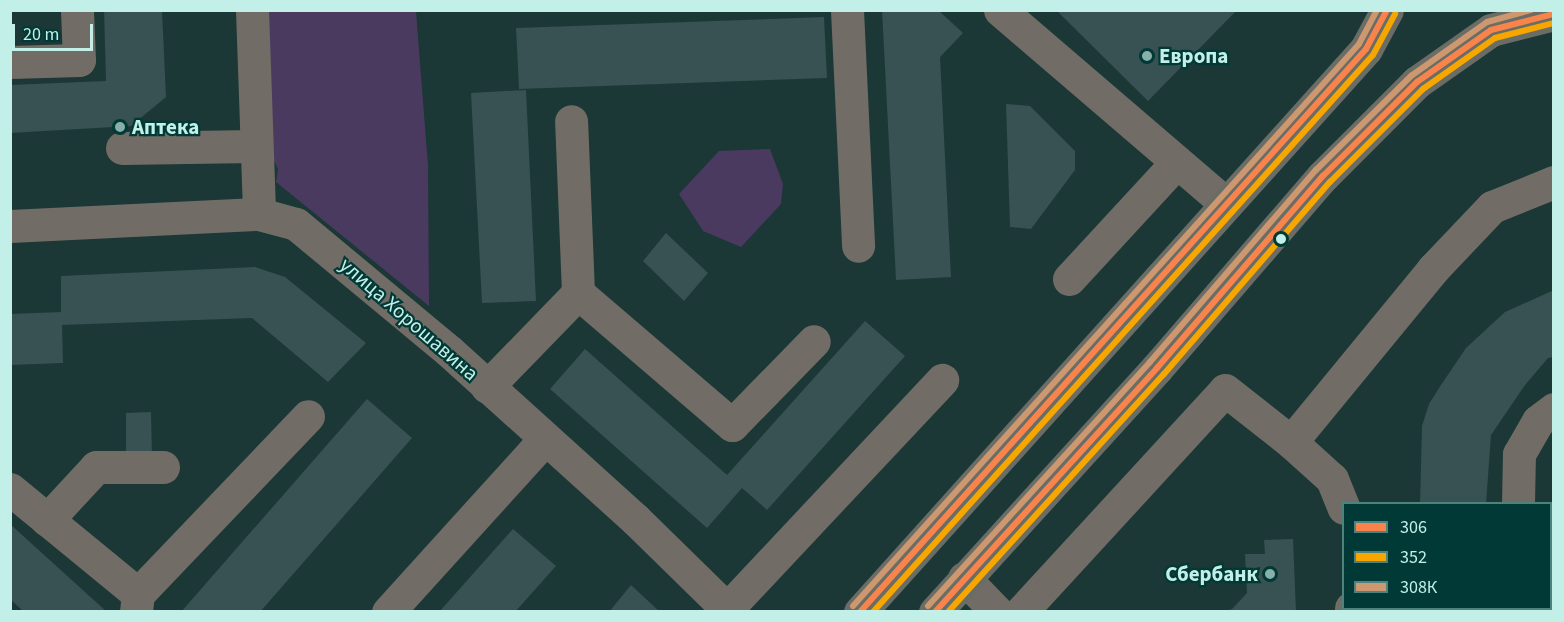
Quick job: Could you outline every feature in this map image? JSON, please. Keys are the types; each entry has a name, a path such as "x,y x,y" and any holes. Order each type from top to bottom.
{"main road":[{"path":"860,612 1366,49 1387,10"},
{"path":"934,612 1157,368 1323,176 1417,82 1491,30 1554,14"}],"street":[{"path":"10,62 79,60 77,10"},
{"path":"252,10 259,214"},
{"path":"848,10 858,246"},
{"path":"1000,10 1226,204"},
{"path":"487,387 578,293 571,121"},
{"path":"122,148 256,146"},
{"path":"1069,279 1177,162"},
{"path":"1292,442 1433,269 1492,207 1554,182"},
{"name":"улица Хорошавина","path":"10,226 259,214 296,224 449,351 544,440 635,519 729,610"},
{"path":"578,293 732,424 814,341"},
{"path":"729,610 942,380"},
{"path":"1021,612 1225,390 1292,442 1332,479 1342,503"},
{"path":"1518,502 1519,454 1538,421 1554,409"},
{"path":"10,489 137,603 308,416"},
{"path":"388,612 544,440"},
{"path":"47,520 96,467 163,467"},
{"path":"964,578 997,612"}],"shaded area":[{"path":"266,11 416,11 428,166 429,306 276,182 278,169 270,152"},
{"path":"770,149 783,184 781,204 741,247 703,231 679,194 719,151"}],"building":[{"path":"104,10 162,10 166,97 131,126 10,133 10,85 106,81"},
{"path":"882,10 938,10 963,33 940,57 951,277 896,280"},
{"name":"Европа","path":"1056,10 1237,10 1148,101"},
{"path":"824,17 827,78 519,89 516,28"},
{"path":"526,90 536,301 482,303 471,93"},
{"path":"1006,104 1030,106 1075,151 1075,170 1031,229 1010,227"},
{"path":"666,233 708,273 684,301 643,261"},
{"path":"255,267 285,277 366,343 328,382 252,318 62,325 63,363 10,365 10,314 61,312 61,276"},
{"path":"1554,290 1554,357 1548,358 1525,385 1491,435 1486,502 1420,502 1422,426 1429,404 1466,348 1505,312"},
{"path":"865,321 905,356 767,510 742,488 707,528 550,389 585,349 727,475"},
{"path":"367,399 412,438 260,612 181,612"},
{"path":"151,412 152,456 126,457 126,413"},
{"path":"10,524 107,612 24,612 10,599"},
{"path":"513,529 556,566 515,612 439,612"},
{"name":"Сбербанк","path":"1293,539 1296,612 1223,612 1232,609 1247,593 1245,554 1265,554 1264,540"},
{"path":"631,585 660,612 609,612"}],"transit line":[{"name":"308К","path":"853,606 1359,44 1377,10"},
{"name":"306","path":"860,612 1366,49 1387,10"},
{"name":"308К","path":"928,606 1150,362 1316,170 1411,76 1487,22 1531,10"},
{"name":"352","path":"873,612 1373,55 1395,14"},
{"name":"306","path":"935,612 1157,368 1323,176 1417,82 1491,30 1554,14"},
{"name":"352","path":"948,612 1164,374 1330,182 1423,89 1495,38 1554,23"}],"place":[{"name":"Европа","path":"1147,56"},
{"name":"Аптека","path":"120,127"},
{"name":"Сбербанк","path":"1270,574"}]}
